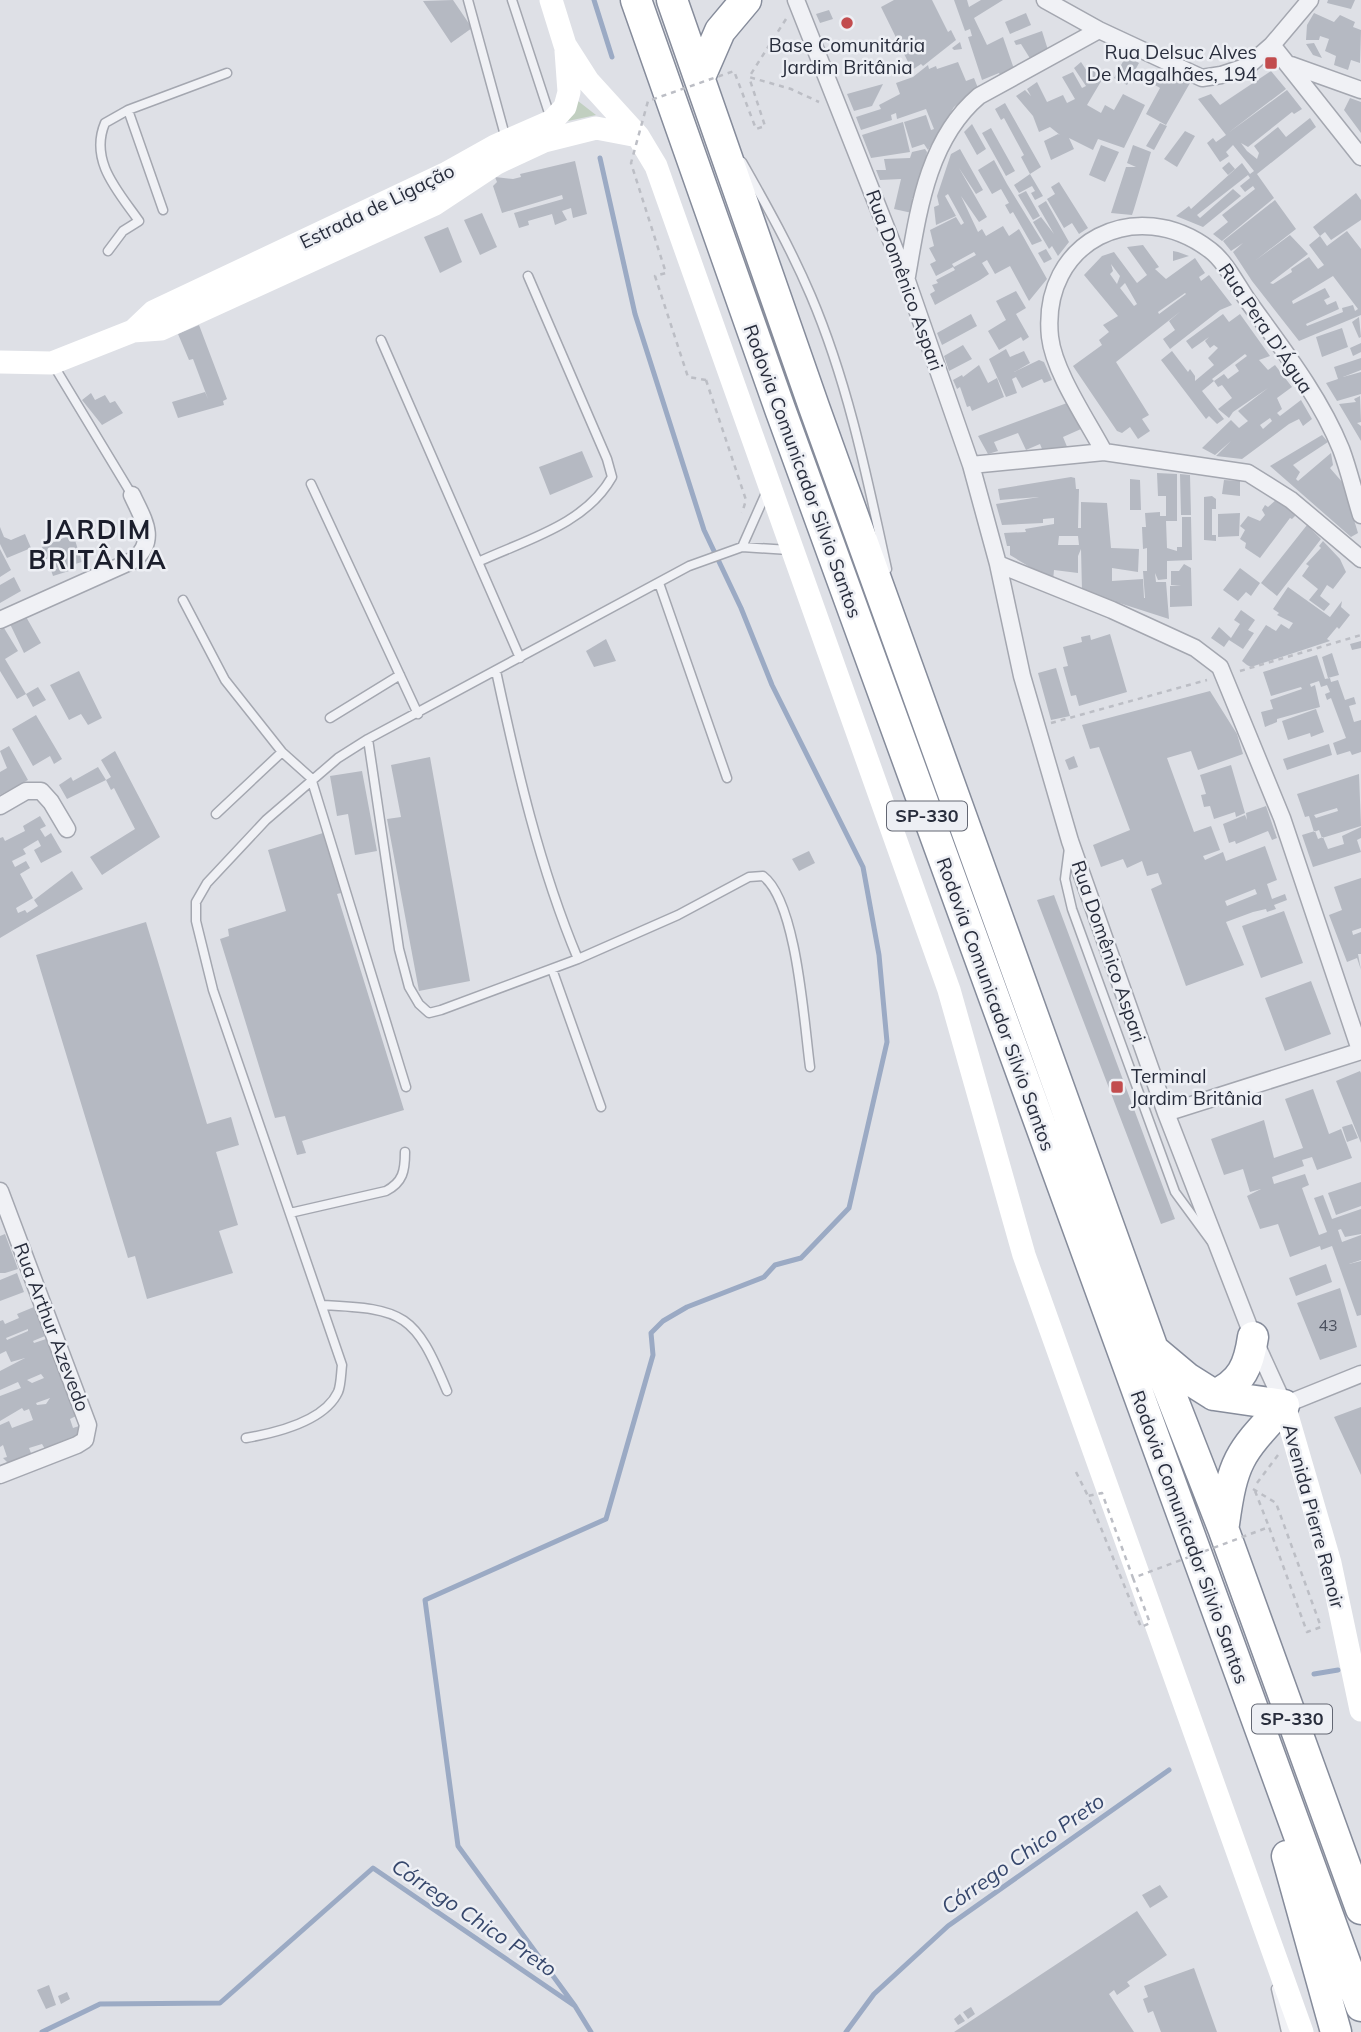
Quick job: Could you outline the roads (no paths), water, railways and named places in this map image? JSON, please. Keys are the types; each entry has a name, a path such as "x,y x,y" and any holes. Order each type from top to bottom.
{"highway":[{"name":"Rodovia Comunicador Silvio Santos","path":"636,0 799,462 1361,2006"},
{"name":"Rodovia Comunicador Silvio Santos","path":"672,0 814,407 1153,1349 1223,1528 1361,1909"},
{"path":"700,77 720,31 746,0"},
{"path":"1214,1395 1228,1389 1247,1368 1253,1336"},
{"path":"1153,1349 1187,1378 1214,1395 1284,1405"},
{"path":"1223,1528 1236,1464 1246,1447 1284,1405"},
{"path":"1223,1630 1336,2032"}],"main road":[{"path":"551,0 565,45 569,92 565,107 552,121"},
{"path":"565,45 587,81 638,136 656,166 949,990 1024,1255 1302,2032"},
{"name":"Estrada de Ligação","path":"0,362 52,363 133,331 153,312 232,273 510,148 552,121"},
{"name":"Estrada de Ligação","path":"510,148 596,128 638,136"},
{"name":"Avenida Pierre Renoir","path":"1284,1405 1330,1563 1361,1710"}],"street":[{"path":"1045,0 1099,30 1202,78 1248,66 1272,45 1310,0"},
{"name":"Rua Domênico Aspari","path":"797,2 906,278 971,465 999,564 1022,676 1070,841 1166,1113 1253,1336 1284,1405"},
{"path":"906,278 915,228 938,150 963,110 979,96 1099,30"},
{"path":"1272,45 1291,65 1361,157"},
{"path":"1291,65 1361,90"},
{"name":"Rua Pera D'Água","path":"1104,452 1059,367 1050,340 1049,314 1054,288 1064,266 1079,246 1105,233 1139,226 1180,231 1212,251 1280,345 1324,414 1341,449 1361,514"},
{"path":"1341,449 1361,464"},
{"path":"971,465 1104,452 1248,473 1291,500 1361,559"},
{"path":"0,620 134,560 144,551 149,538 147,526 132,495"},
{"path":"999,564 1112,610 1195,648 1209,656 1225,675 1282,818 1361,1048 1166,1113"},
{"path":"0,806 26,791 41,791 67,829"},
{"name":"Rua Arthur Azevedo","path":"0,1191 88,1425 85,1440 77,1446 0,1473"},
{"path":"1284,1405 1361,1374"}],"lane":[{"path":"468,0 510,148"},
{"path":"512,0 552,121"},
{"path":"108,251 123,230 139,221 102,164 100,147 105,122 128,110 227,72"},
{"path":"710,107 781,230 812,298 864,462 890,582"},
{"path":"128,110 163,210"},
{"path":"478,562 576,517 602,494 611,477 607,459 528,276"},
{"path":"381,340 520,658"},
{"path":"52,363 132,495"},
{"path":"738,548 769,483"},
{"path":"311,484 418,714"},
{"path":"246,1438 266,1434 320,1412 338,1392 342,1365 213,990 196,921 197,902 207,883 266,820 311,778 368,739 689,566 738,548 795,551"},
{"path":"659,583 727,778"},
{"path":"892,595 907,661"},
{"path":"183,600 225,680 282,752 311,778 406,1087"},
{"path":"496,671 520,785 554,895 578,959"},
{"path":"330,718 400,675"},
{"path":"368,739 400,949 409,987 419,1004 429,1013 578,959 678,915 749,877 763,876 771,882 791,933 810,1066"},
{"path":"216,814 282,752"},
{"path":"1070,841 1066,892 1175,1192 1192,1220 1222,1254"},
{"path":"552,969 601,1107"},
{"path":"290,1213 386,1191 395,1186 405,1173 405,1152"},
{"path":"323,1305 383,1309 401,1316 422,1336 447,1391"},
{"path":"1267,1937 1286,2032"}],"waterway":[{"path":"594,0 612,57"},
{"path":"575,2006 458,1846 425,1600 606,1519 653,1355 651,1333 663,1321 687,1307 764,1277 775,1265 801,1258 849,1208 887,1042 879,955 863,867 772,685 741,608 704,530 635,314 600,158"},
{"name":"Córrego Chico Preto","path":"1314,1674 1338,1670"},
{"name":"Córrego Chico Preto","path":"846,2032 874,1994 948,1926 1169,1770"},
{"name":"Córrego Chico Preto","path":"42,2032 100,2004 220,2003 373,1868 575,2006 591,2032"}],"place":[{"name":"Base Comunitária Jardim Britânia","path":"847,23"},
{"name":"Rua Delsuc Alves De Magalhães, 194","path":"1271,63"},
{"name":"Terminal Jardim Britânia","path":"1117,1087"}],"district":[{"name":"JARDIM BRITÂNIA","path":"98,545"}]}
